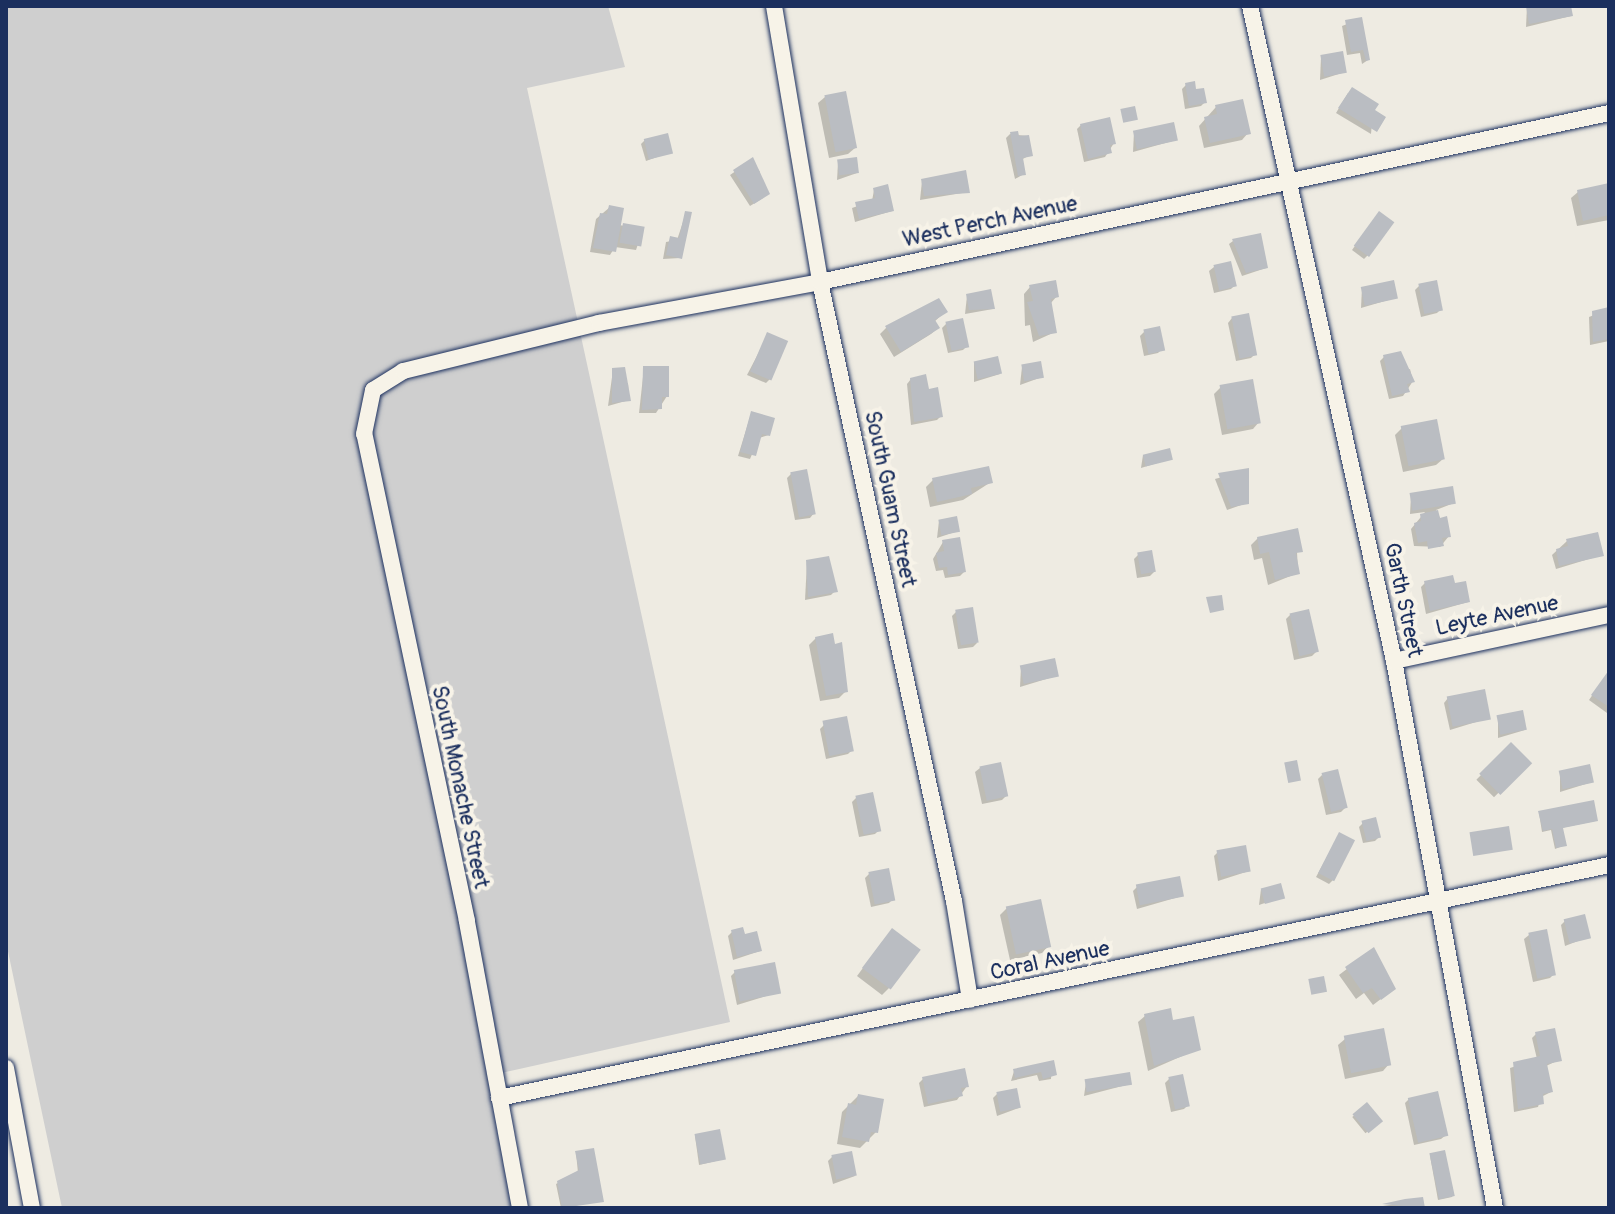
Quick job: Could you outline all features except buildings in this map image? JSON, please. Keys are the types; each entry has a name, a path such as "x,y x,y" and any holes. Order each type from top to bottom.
{"street":[{"name":"South Guam Street","path":"774,6 820,282 951,887 970,1000"},
{"name":"Garth Street","path":"1250,6 1394,661 1495,1208"},
{"name":"West Perch Avenue","path":"383,381 403,371 599,323 820,282 1287,179 1609,113"},
{"name":"South Monache Street","path":"383,381 366,408 364,434 520,1208"},
{"name":"Leyte Avenue","path":"1394,661 1609,615"},
{"name":"Coral Avenue","path":"499,1098 1609,865"},
{"path":"6,1068 32,1208"}],"shaded area":[{"path":"6,6 608,6 625,67 527,88 730,1022 492,1075 521,1208 62,1208 6,942"}]}
